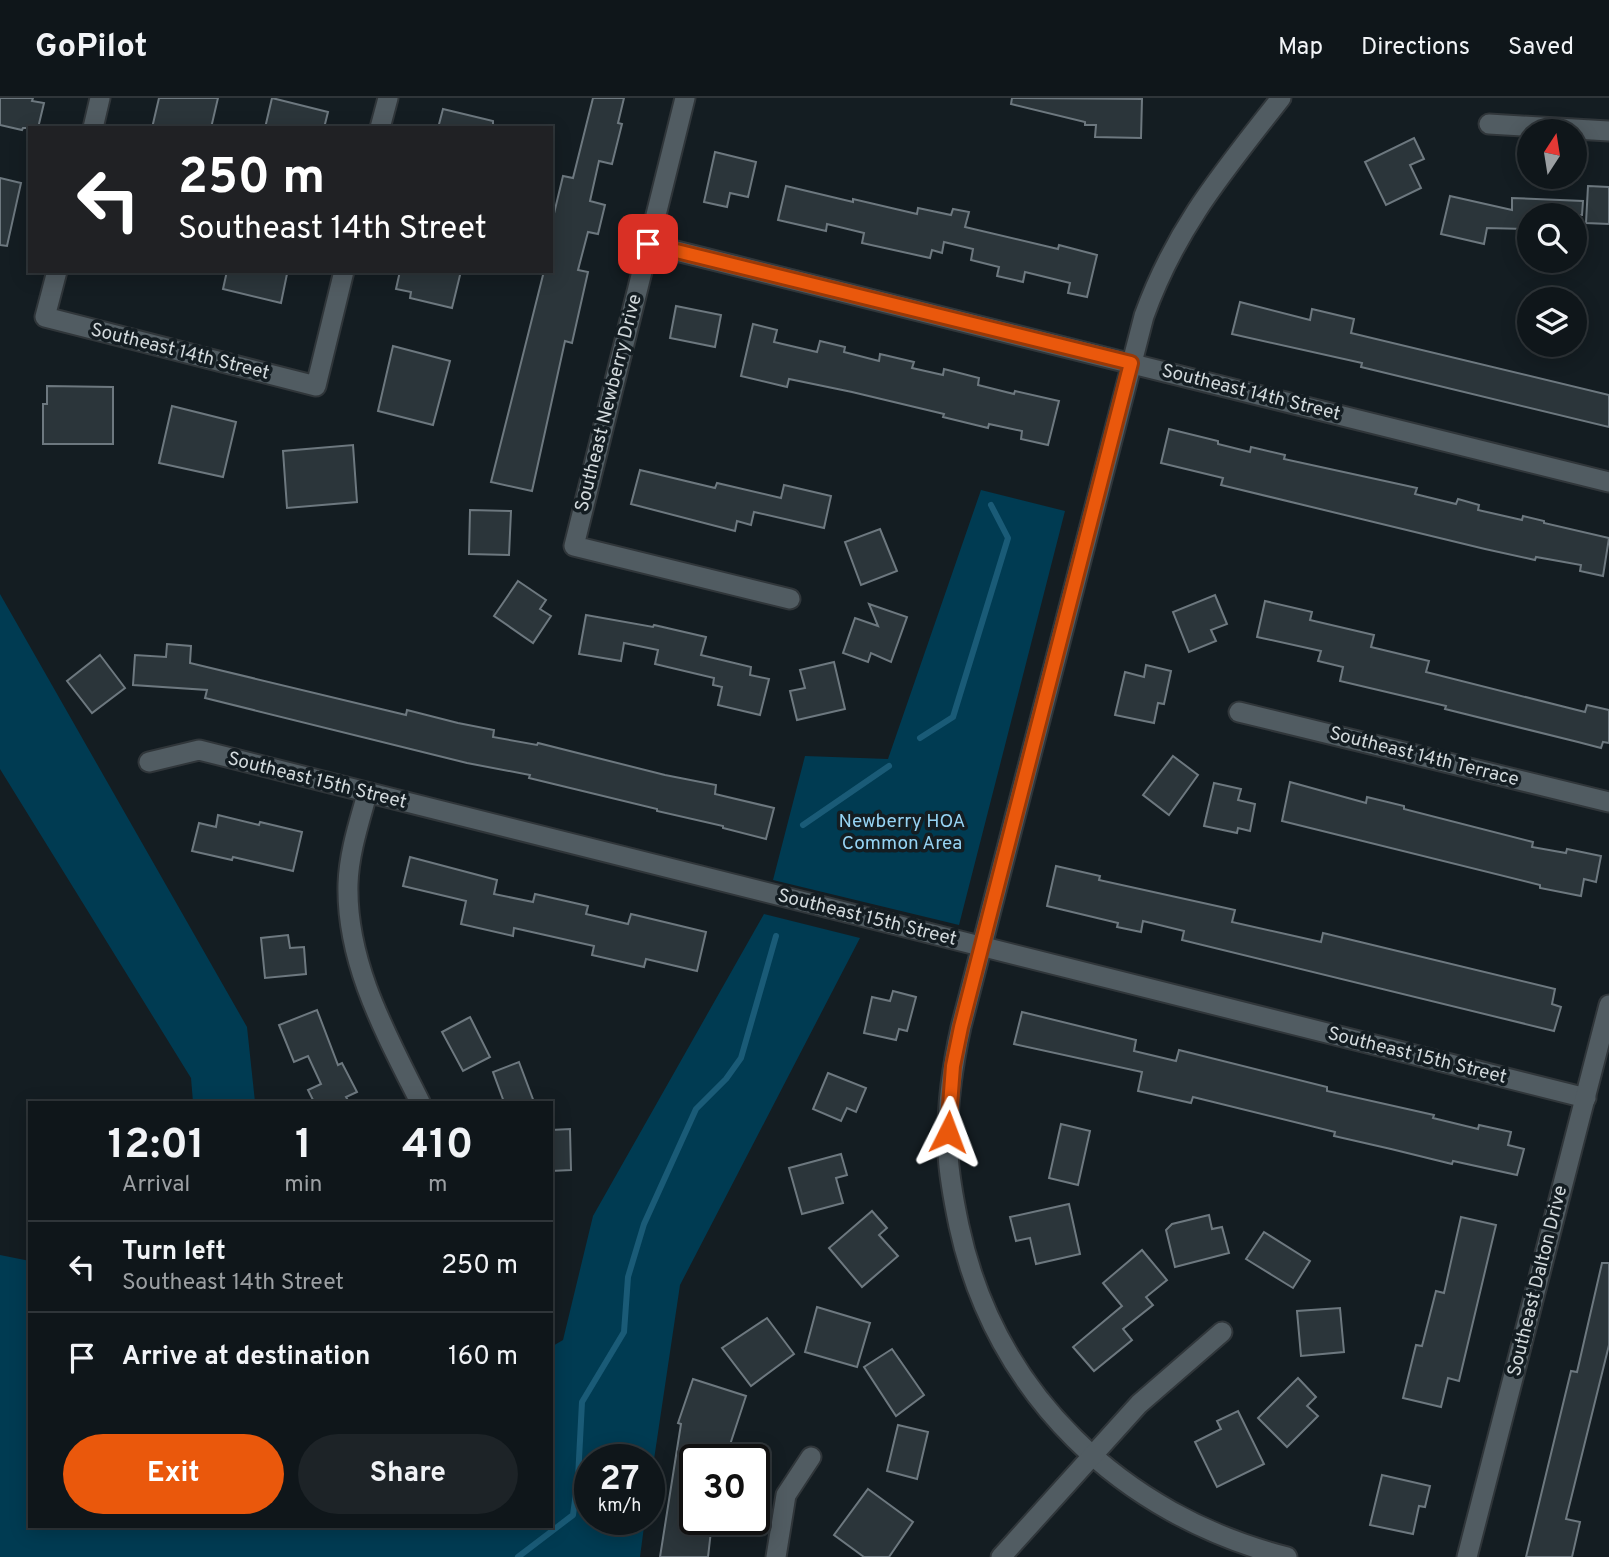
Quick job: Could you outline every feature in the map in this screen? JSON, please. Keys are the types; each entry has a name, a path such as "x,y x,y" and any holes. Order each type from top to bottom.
{"street":[{"path":"93,126 100,98"},
{"path":"381,126 388,98"},
{"name":"Southeast Newberry Drive","path":"685,98 574,546 790,599"},
{"path":"1282,98 1206,193 1157,278 1131,363 955,1053 948,1109 947,1154 963,1243 981,1299 1013,1360 1054,1419 1092,1457 1141,1493 1183,1518 1227,1538 1287,1557"},
{"path":"1489,124 1609,131"},
{"name":"Southeast 14th Street","path":"648,244 1609,482"},
{"name":"Southeast 14th Street","path":"56,273 45,317 316,386 344,273"},
{"name":"Southeast 14th Terrace","path":"1239,712 1609,803"},
{"name":"Southeast 15th Street","path":"149,762 199,750 1586,1098"},
{"path":"367,794 350,866 349,902 354,940 370,998 420,1101"},
{"name":"Southeast Dalton Drive","path":"1467,1557 1609,1005"},
{"path":"1001,1557 1139,1404 1222,1332"},
{"path":"776,1557 786,1495 811,1457"}],"green space":[{"name":"Newberry HOA Common Area","path":"981,490 1065,511 959,925 773,880 805,756 888,759"},
{"path":"0,594 247,1027 255,1101 193,1101 191,1078 0,769"},
{"path":"764,914 860,938 680,1285 656,1444 574,1444 574,1535 643,1535 640,1557 0,1557 0,1255 28,1261 28,1528 553,1528 553,1346 563,1340 593,1216"}],"building":[{"path":"0,98 33,98 32,101 44,103 38,126 28,126 22,130 0,125"},
{"path":"159,98 218,98 211,126 152,126"},
{"path":"272,98 328,112 324,126 265,126"},
{"path":"593,98 624,98 618,123 622,124 612,164 599,161 590,201 605,205 598,234 588,232 578,270 588,272 572,343 565,341 532,491 491,482 543,273 553,273 553,218 563,176 573,178"},
{"path":"1012,98 1142,99 1141,138 1095,137 1096,125 1085,125 1085,122 1011,104"},
{"path":"443,109 493,121 493,126 439,126"},
{"path":"1414,138 1424,159 1410,165 1421,188 1386,205 1365,162"},
{"path":"715,152 756,162 748,197 730,193 727,207 704,202"},
{"path":"0,178 21,183 7,246 0,245"},
{"path":"786,186 917,214 918,208 951,215 953,209 969,212 965,227 1058,249 1059,245 1097,255 1087,297 1068,293 1070,283 1025,272 1023,282 997,276 999,267 971,260 973,249 944,242 942,253 932,250 930,258 862,243 864,233 827,224 826,231 778,220"},
{"path":"1588,186 1609,187 1609,224 1587,223"},
{"path":"1450,196 1512,210 1512,198 1583,201 1517,203 1517,229 1487,228 1484,244 1441,234"},
{"path":"227,273 287,274 281,303 223,289"},
{"path":"400,273 461,273 452,308 410,298 411,292 396,289"},
{"path":"1240,302 1310,320 1312,309 1354,319 1351,333 1609,395 1609,427 1361,367 1362,363 1232,334"},
{"path":"676,306 721,315 715,347 670,338"},
{"path":"753,324 777,330 774,342 817,352 820,341 845,347 844,352 879,361 880,354 914,362 912,368 943,375 944,369 979,378 978,385 1059,401 1048,445 1021,439 1022,431 989,424 988,428 943,417 944,414 852,392 789,379 787,387 741,376"},
{"path":"393,346 450,361 433,425 378,411"},
{"path":"47,386 113,387 113,444 43,444 43,404 47,404"},
{"path":"172,406 236,422 223,477 159,463"},
{"path":"1169,429 1250,452 1251,447 1285,455 1284,459 1417,488 1415,494 1456,504 1458,499 1479,505 1478,510 1522,520 1523,516 1609,538 1603,576 1580,571 1581,565 1536,557 1535,560 1485,549 1221,485 1223,478 1161,463"},
{"path":"353,445 357,502 287,508 283,451"},
{"path":"640,470 715,488 717,483 781,498 784,485 831,496 824,528 754,512 751,525 737,521 735,531 631,504"},
{"path":"470,510 511,511 509,555 469,554"},
{"path":"880,529 897,571 861,585 845,542"},
{"path":"518,581 546,600 540,609 551,616 533,643 494,616"},
{"path":"1215,595 1227,624 1211,630 1216,641 1189,652 1173,612"},
{"path":"1265,601 1312,612 1310,620 1374,635 1371,647 1429,661 1426,672 1585,712 1587,705 1609,710 1609,743 1603,742 1601,748 1445,709 1446,706 1340,681 1343,667 1318,661 1321,651 1257,637"},
{"path":"869,604 907,617 891,662 871,653 868,662 843,653 855,618 878,626"},
{"path":"586,615 653,627 654,625 706,637 701,655 751,667 750,675 769,679 760,715 718,705 722,687 713,685 714,678 655,664 658,650 624,643 621,661 579,654"},
{"path":"167,644 191,646 190,663 406,715 407,710 494,730 493,737 537,745 538,743 716,785 715,794 774,808 766,839 529,778 530,775 467,763 205,698 207,690 133,685 135,655 166,657"},
{"path":"100,655 125,688 92,713 67,681"},
{"path":"834,662 845,709 797,720 790,691 805,688 800,670"},
{"path":"1146,665 1171,671 1164,704 1158,703 1154,723 1115,715 1125,672 1144,677"},
{"path":"1173,756 1198,775 1169,815 1143,795"},
{"path":"1290,782 1366,803 1367,797 1404,806 1404,809 1533,842 1532,847 1566,853 1567,849 1601,856 1596,882 1584,879 1581,896 1540,888 1540,885 1282,821"},
{"path":"1214,783 1241,789 1238,800 1255,804 1250,831 1238,828 1237,833 1204,826"},
{"path":"218,815 302,832 293,871 192,851 199,823 216,827"},
{"path":"410,857 497,880 494,894 533,902 535,894 588,906 586,914 628,924 631,914 706,932 697,971 646,959 644,967 592,955 594,946 514,928 513,936 461,924 466,901 403,886"},
{"path":"1056,866 1100,876 1099,880 1235,910 1232,922 1321,942 1323,933 1555,989 1552,1004 1561,1007 1554,1031 1182,940 1184,931 1143,921 1141,932 1117,927 1118,923 1047,906"},
{"path":"288,935 290,948 304,947 306,974 265,978 261,938"},
{"path":"893,991 916,997 907,1031 899,1029 896,1040 864,1033 872,997 890,1001"},
{"path":"317,1010 338,1065 342,1063 357,1092 346,1097 348,1101 314,1101 308,1090 321,1084 308,1056 294,1062 279,1025"},
{"path":"1022,1012 1136,1040 1134,1051 1176,1061 1179,1050 1327,1087 1327,1091 1434,1115 1433,1118 1478,1129 1479,1125 1511,1132 1508,1145 1524,1149 1517,1175 1453,1161 1452,1164 1334,1136 1335,1132 1193,1097 1191,1103 1138,1091 1142,1072 1014,1044"},
{"path":"470,1017 490,1057 463,1071 442,1032"},
{"path":"519,1062 534,1101 504,1101 493,1072"},
{"path":"828,1073 866,1088 856,1112 847,1108 841,1121 813,1109"},
{"path":"1061,1124 1090,1131 1078,1185 1049,1178"},
{"path":"570,1129 571,1170 553,1171 553,1130"},
{"path":"841,1154 847,1175 836,1178 843,1203 802,1214 789,1168"},
{"path":"1069,1204 1080,1254 1036,1264 1030,1238 1016,1241 1010,1217"},
{"path":"872,1211 887,1228 879,1235 898,1256 862,1287 829,1248"},
{"path":"1209,1215 1212,1229 1222,1227 1229,1253 1175,1267 1166,1230 1172,1224"},
{"path":"1461,1217 1496,1225 1459,1381 1448,1378 1441,1407 1403,1398 1416,1345 1422,1346 1436,1291 1444,1293"},
{"path":"1264,1232 1310,1261 1293,1288 1246,1259"},
{"path":"1142,1250 1167,1280 1146,1297 1153,1305 1123,1329 1132,1340 1094,1371 1073,1347 1122,1306 1103,1283"},
{"path":"1602,1263 1609,1263 1609,1345 1566,1519 1580,1522 1572,1557 1526,1557 1571,1371 1577,1372"},
{"path":"817,1307 870,1323 857,1367 805,1352"},
{"path":"1340,1308 1344,1352 1301,1356 1297,1311"},
{"path":"767,1318 794,1354 751,1386 722,1348"},
{"path":"892,1349 924,1395 896,1416 864,1367"},
{"path":"1298,1378 1316,1397 1307,1406 1318,1416 1287,1447 1258,1418"},
{"path":"693,1379 746,1396 730,1444 679,1444 679,1535 711,1535 708,1557 660,1557 681,1424 678,1423"},
{"path":"1238,1411 1264,1464 1217,1487 1195,1442 1221,1429 1217,1421"},
{"path":"898,1425 928,1432 917,1479 887,1471"},
{"path":"1382,1475 1430,1486 1425,1507 1419,1506 1413,1534 1370,1525"},
{"path":"868,1489 913,1522 889,1557 864,1557 834,1535"}],"waterway":[{"path":"920,738 953,717 1008,538 991,505"},
{"path":"803,825 889,766"},
{"path":"518,1557 573,1515 582,1402 624,1332 628,1277 644,1224 696,1109 726,1079 741,1058 776,936"}],"route":[{"path":"648,244 1131,363 961,1027 953,1066 948,1132"}]}
